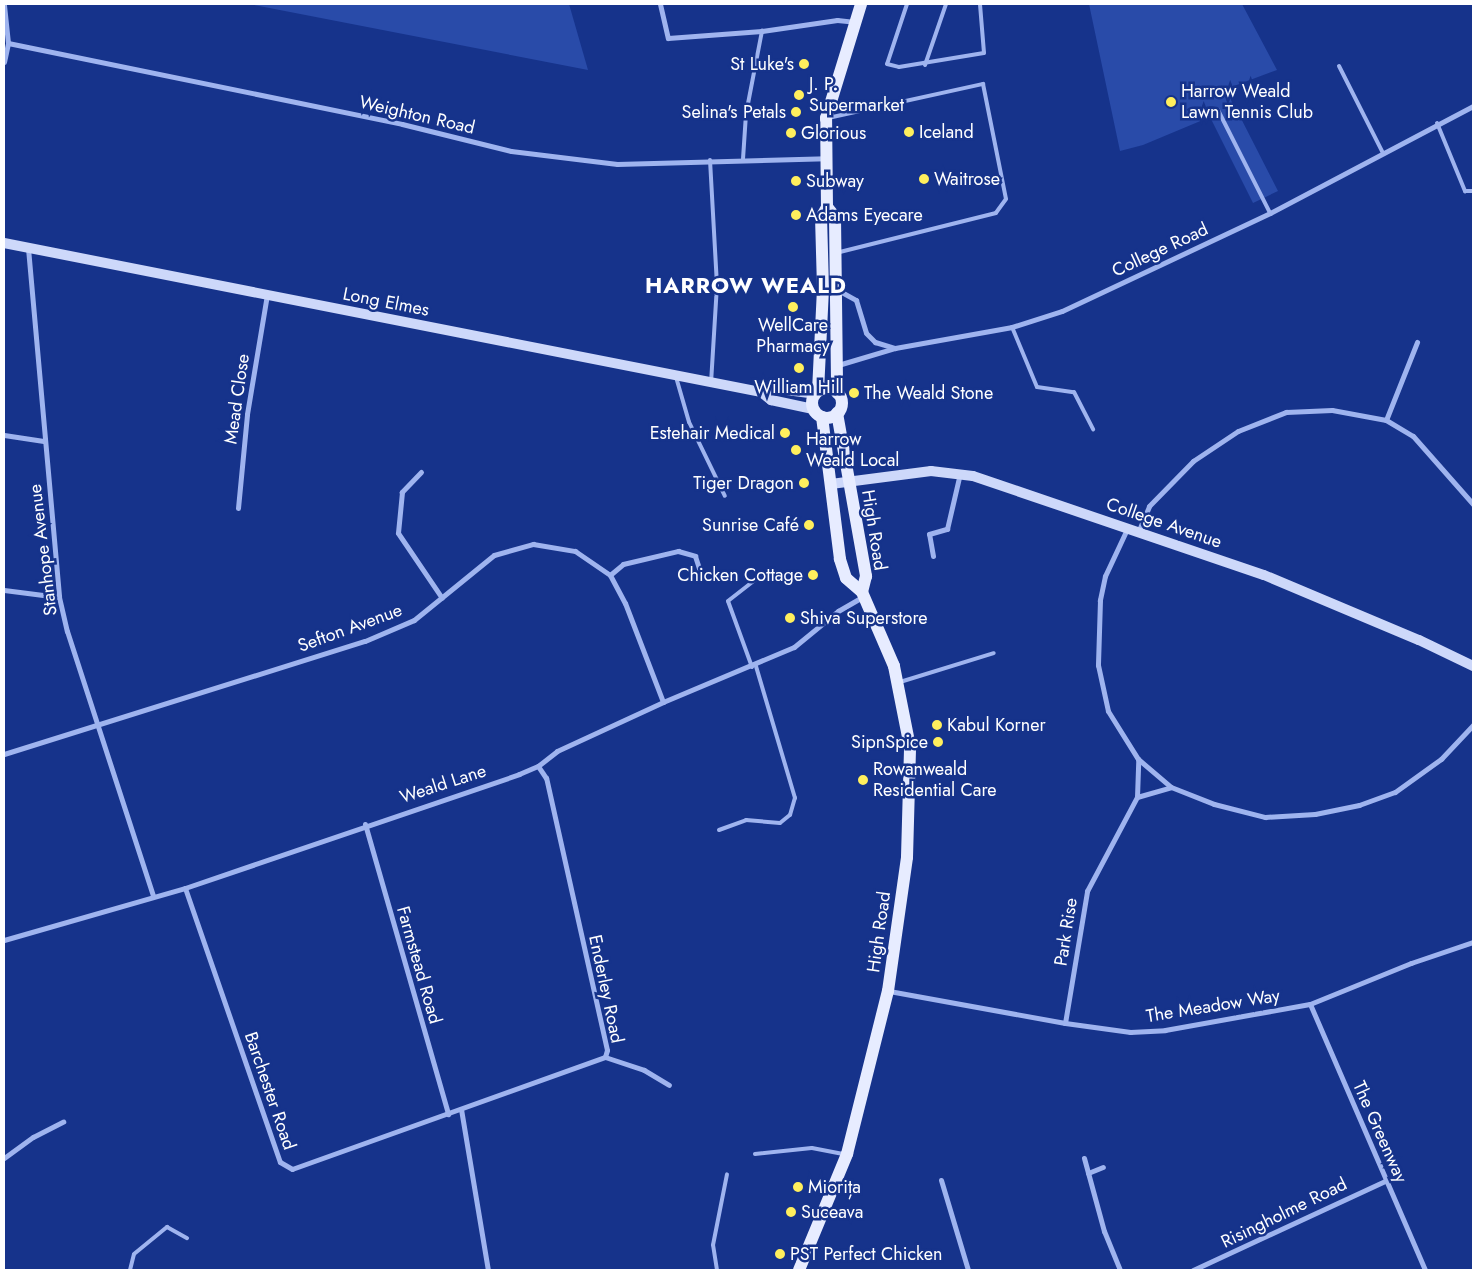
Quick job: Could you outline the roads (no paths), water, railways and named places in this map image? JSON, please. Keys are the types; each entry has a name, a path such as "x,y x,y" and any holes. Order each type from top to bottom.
{"main road":[{"path":"827,207 835,217 837,393 842,403 837,413 817,413 816,393 823,288 821,218 827,207 826,118 861,4"},
{"path":"816,393 828,388 837,393"},
{"name":"High Road","path":"799,1270 847,1154 888,991 907,847 910,747 894,666 863,594 846,578 842,565 831,484 817,413"},
{"name":"High Road","path":"837,413 866,576 863,594"}],"street":[{"path":"4,4 8,43 4,58"},
{"path":"660,4 668,38 762,31 837,20 855,22"},
{"name":"Weighton Road","path":"8,43 392,122 511,151 617,164 826,158"},
{"name":"College Road","path":"838,365 895,348 1012,327 1062,312 1270,213 1437,123 1473,106"},
{"name":"Long Elmes","path":"4,243 761,392 771,400 817,413"},
{"name":"Stanhope Avenue","path":"28,248 59,597 67,631 99,724 153,896"},
{"path":"823,288 837,289 856,300 866,333 875,342 895,348"},
{"name":"Mead Close","path":"238,508 247,414 267,295"},
{"path":"1386,420 1417,342"},
{"name":"Long Elmes","path":"761,392 772,388 816,393"},
{"path":"1139,530 1150,506 1193,461 1238,431 1286,412 1332,410 1386,420 1413,436 1473,504"},
{"path":"4,435 44,441"},
{"name":"College Avenue","path":"831,484 931,471 960,473 1139,530 1264,575 1419,640 1473,666"},
{"path":"422,472 402,492 398,533 442,598"},
{"path":"933,556 929,534 947,529 960,473"},
{"path":"1128,527 1105,576 1100,600 1098,665 1108,711 1138,759 1172,787 1214,804 1265,817 1332,811 1395,792 1441,759 1473,725"},
{"name":"Sefton Avenue","path":"4,754 365,641 414,620 494,556 533,544 575,550 610,575 625,603 663,702"},
{"path":"610,575 623,564 678,551 695,556 701,576"},
{"path":"4,590 59,597"},
{"name":"Weald Lane","path":"4,940 185,888 365,824 538,766 557,751 663,702 754,666 794,647 838,611 863,594"},
{"name":"Park Rise","path":"1065,1023 1087,891 1136,797 1138,759"},
{"name":"Enderley Road","path":"448,1114 605,1057 607,1050 548,787 538,766"},
{"path":"1136,797 1172,787"},
{"name":"Farmstead Road","path":"365,824 448,1114"},
{"name":"Barchester Road","path":"185,888 280,1162 292,1169 448,1114"},
{"name":"The Meadow Way","path":"888,991 1065,1023 1130,1032 1165,1030 1310,1004 1411,963 1473,942"},
{"name":"The Greenway","path":"1310,1004 1425,1270"},
{"path":"605,1057 644,1070 669,1086"},
{"path":"461,1109 488,1270"},
{"path":"4,1158 33,1137 63,1122"},
{"path":"1084,1158 1104,1231 1120,1270"},
{"path":"1088,1173 1103,1167"},
{"path":"942,1180 968,1270"},
{"name":"Risingholme Road","path":"1194,1270 1387,1180"}],"lane":[{"path":"907,4 887,64 899,67 925,65 984,53 980,4"},
{"path":"925,65 946,4"},
{"path":"743,159 746,114 762,31"},
{"path":"1339,66 1383,153"},
{"path":"826,118 983,84 1006,199 996,213 836,253"},
{"path":"1218,110 1270,213"},
{"path":"1437,123 1464,191 1473,191"},
{"path":"710,160 717,285 711,382"},
{"path":"1012,327 1037,387 1074,392 1093,429"},
{"path":"675,375 688,422 725,496"},
{"path":"719,830 746,820 780,822 790,815 795,798 754,666 728,601 759,577"},
{"path":"898,683 994,653"},
{"path":"755,1154 812,1148 847,1154"},
{"path":"718,1270 713,1245 727,1174"},
{"path":"130,1270 134,1254 167,1227 187,1238"}],"place":[{"name":"St Luke's","path":"804,64"},
{"name":"J. P. Supermarket","path":"799,95"},
{"name":"Harrow Weald Lawn Tennis Club","path":"1171,102"},
{"name":"Selina's Petals","path":"796,112"},
{"name":"Iceland","path":"909,132"},
{"name":"Glorious","path":"791,133"},
{"name":"Waitrose","path":"924,179"},
{"name":"Subway","path":"796,181"},
{"name":"Adams Eyecare","path":"796,215"},
{"name":"WellCare Pharmacy","path":"793,307"},
{"name":"William Hill","path":"799,368"},
{"name":"The Weald Stone","path":"854,393"},
{"name":"Estehair Medical","path":"785,433"},
{"name":"Harrow Weald Local","path":"796,450"},
{"name":"Tiger Dragon","path":"804,483"},
{"name":"Sunrise Café","path":"809,525"},
{"name":"Chicken Cottage","path":"813,575"},
{"name":"Shiva Superstore","path":"790,618"},
{"name":"Kabul Korner","path":"937,725"},
{"name":"SipnSpice","path":"938,742"},
{"name":"Rowanweald Residential Care","path":"863,780"},
{"name":"Miorița","path":"798,1187"},
{"name":"Suceava","path":"791,1212"},
{"name":"PST Perfect Chicken","path":"780,1254"}],"district":[{"name":"HARROW WEALD","path":"746,286"}]}
